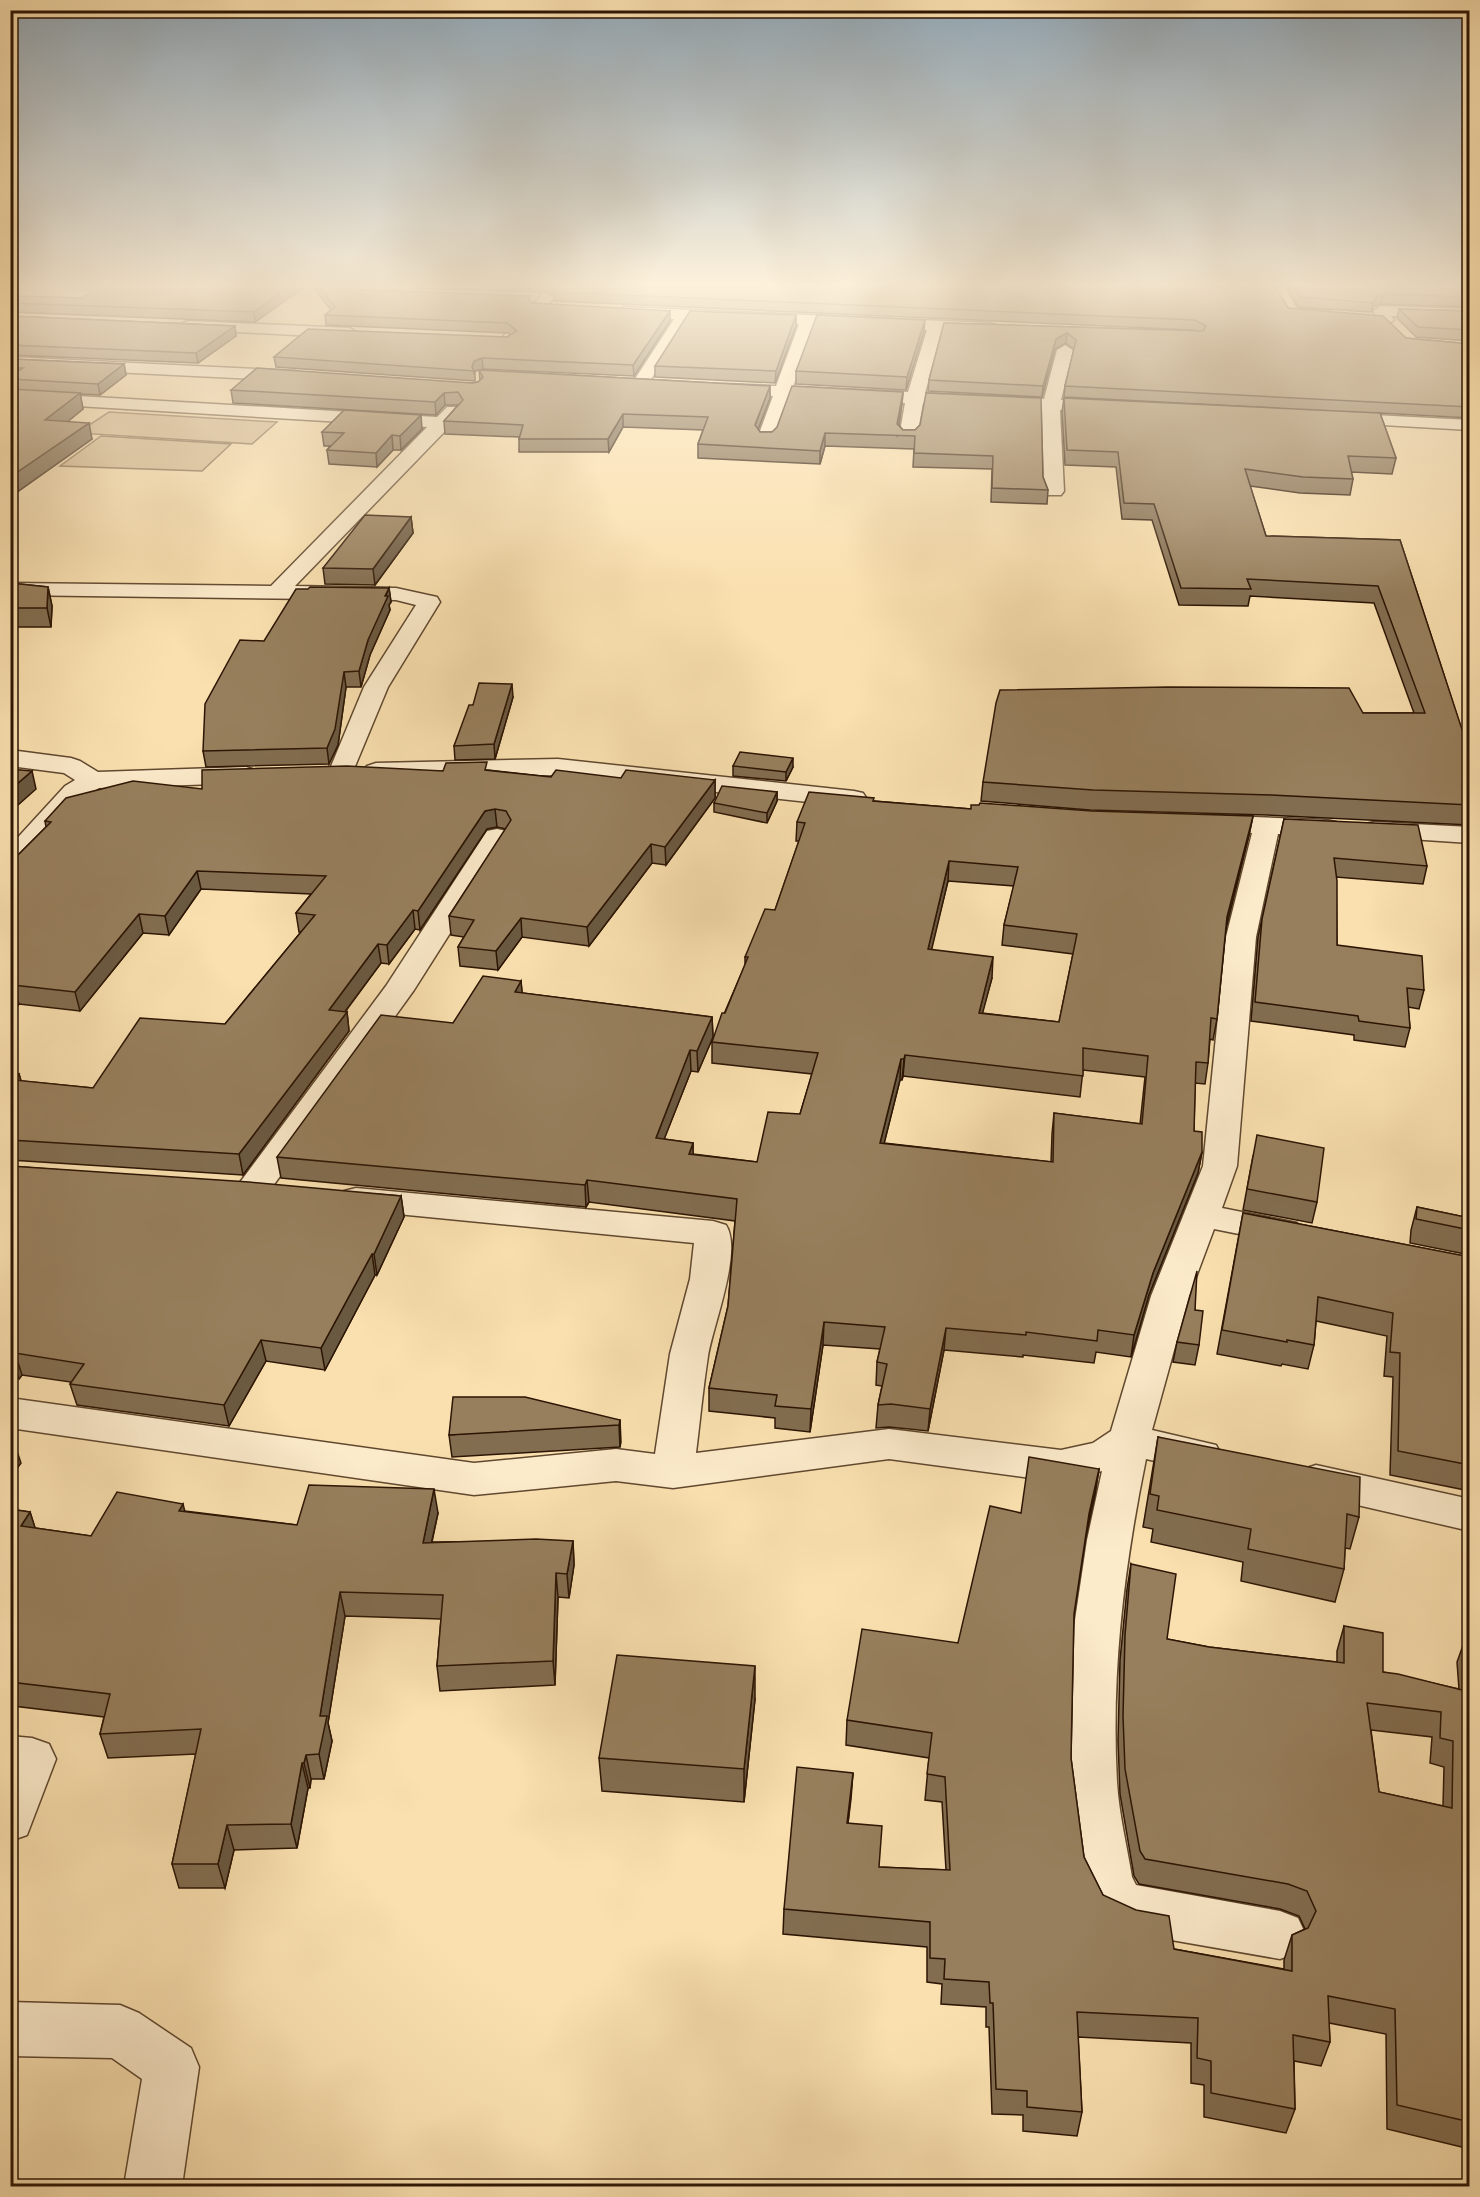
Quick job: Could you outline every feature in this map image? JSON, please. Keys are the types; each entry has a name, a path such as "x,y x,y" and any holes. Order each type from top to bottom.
{"street":[{"path":"738,391 1120,408"},
{"path":"908,437 917,391"},
{"path":"1054,391 1051,404 1054,491"},
{"path":"766,439 783,393"},
{"path":"276,593 443,423 466,396"},
{"path":"10,397 443,423"},
{"path":"1313,417 1470,425"},
{"path":"10,589 396,594 429,602 376,687 330,772 558,767 881,802"},
{"path":"10,758 71,766 93,780"},
{"path":"10,863 74,792 93,780 271,774"},
{"path":"1184,822 1470,835"},
{"path":"1267,825 1241,937 1220,1166 1170,1296 1129,1440 1108,1540 1095,1640 1093,1783 1107,1882 1118,1902 1131,1910 1280,1935"},
{"path":"253,1189 399,990 496,837"},
{"path":"218,1186 288,1192"},
{"path":"323,1196 713,1233 709,1280 689,1354 673,1472"},
{"path":"1200,1215 1313,1237"},
{"path":"10,1413 474,1479 616,1465 673,1472 889,1444 1062,1466 1105,1455 1129,1440 1231,1462"},
{"path":"1277,1472 1470,1515"},
{"path":"10,1757 32,1759 10,1819"},
{"path":"10,2029 120,2032 172,2067 153,2187"}],"shaded area":[{"path":"109,412 277,422 252,444 77,433"},
{"path":"101,436 231,444 202,471 60,466"}],"building":[{"path":"10,391 80,393 45,420 89,423 10,477"},
{"path":"240,391 768,391 755,425 760,432 772,432 777,427 790,391 903,392 897,424 903,430 915,430 920,425 926,393 1041,398 1043,477 1048,490 992,488 993,456 914,453 915,436 825,433 820,451 698,444 708,417 623,414 608,439 519,439 523,425 444,421 463,400 458,392 444,393 435,402"},
{"path":"1152,391 1470,391 1470,407"},
{"path":"1064,398 1380,413 1396,458 1348,456 1353,479 1303,477 1245,469 1266,536 1400,540 1470,754 1470,805 1271,795 1093,790 983,782 1000,690 1168,687 1349,688 1363,713 1425,713 1378,586 1247,579 1251,589 1181,588 1154,504 1124,503 1118,452 1067,450"},
{"path":"344,410 421,415 400,436 392,435 376,453 327,450 344,433 322,432"},
{"path":"365,515 411,517 373,569 323,568"},
{"path":"10,583 48,587 47,608 10,608"},
{"path":"310,587 389,588 385,596 388,596 368,640 359,671 344,672 335,729 327,748 203,751 205,704 240,640 264,641 296,589"},
{"path":"479,683 512,684 494,744 454,746 469,705 473,705"},
{"path":"740,752 793,758 786,772 733,766"},
{"path":"487,762 485,770 551,777 556,770 621,778 626,770 715,780 665,847 651,844 587,927 521,918 496,951 458,947 474,920 449,916 511,820 506,811 495,809 485,811 418,911 413,910 387,945 378,944 329,1010 347,1012 239,1154 10,1140 10,1073 19,1074 14,1080 93,1088 140,1018 225,1024 315,915 296,913 326,876 197,871 165,916 139,914 75,992 13,985 10,988 10,864 51,822 45,821 66,798 133,781 202,789 202,770 347,766 443,771 446,763"},
{"path":"10,769 32,771 10,790"},
{"path":"722,786 777,792 767,813 714,803"},
{"path":"809,792 874,798 873,801 971,809 971,805 980,803 1092,811 1253,816 1227,917 1217,1019 1211,1018 1208,1063 1196,1062 1194,1131 1202,1132 1202,1152 1153,1273 1134,1335 1098,1330 1097,1341 1026,1332 1026,1335 946,1328 930,1409 891,1404 878,1405 887,1364 877,1362 885,1327 824,1322 811,1409 775,1406 777,1395 709,1388 728,1306 737,1199 587,1180 585,1185 277,1157 381,1015 453,1023 483,976 521,981 515,992 712,1017 697,1051 690,1050 656,1138 693,1143 689,1154 757,1162 768,1112 800,1114 818,1053 712,1042 722,1013 725,1013 748,957 745,957 765,909 775,910 805,823 797,822","holes":["949,861 1018,867 1004,925 1077,934 1059,1022 979,1013 993,957 928,949","1083,1048 1148,1056 1142,1124 1054,1113 1053,1162 880,1143 901,1059 904,1059 905,1055 1083,1076"]},
{"path":"1284,819 1418,825 1427,866 1334,858 1337,881 1337,945 1422,956 1424,990 1407,988 1410,1028 1359,1021 1358,1016 1255,1002 1262,919"},
{"path":"1257,1135 1324,1148 1317,1202 1247,1189"},
{"path":"10,1166 249,1182 401,1196 374,1254 321,1348 261,1340 224,1405 70,1384 84,1364 15,1353 10,1357"},
{"path":"1417,1207 1470,1218 1470,1230 1416,1219"},
{"path":"1243,1213 1470,1257 1470,1465 1398,1451 1400,1353 1390,1352 1393,1313 1318,1297 1314,1345 1222,1330"},
{"path":"1197,1271 1195,1310 1203,1311 1199,1345 1177,1342"},
{"path":"453,1397 525,1397 620,1420 619,1425 449,1435"},
{"path":"1158,1437 1360,1477 1359,1517 1347,1514 1344,1569 1248,1549 1251,1529 1157,1510 1159,1496 1150,1494"},
{"path":"1029,1457 1099,1469 1089,1514 1074,1614 1071,1758 1084,1857 1103,1895 1136,1910 1169,1916 1174,1949 1292,1971 1292,1935 1308,1928 1316,1911 1307,1891 1288,1884 1145,1859 1140,1851 1125,1769 1123,1716 1125,1635 1131,1564 1176,1574 1167,1639 1209,1647 1344,1663 1344,1626 1383,1633 1383,1672 1470,1692 1470,2122 1397,2105 1395,2009 1328,1996 1330,2042 1293,2035 1295,2109 1211,2093 1211,2061 1197,2058 1198,2018 1077,2012 1082,2112 1027,2107 1027,2091 996,2089 993,2003 990,2003 989,1982 944,1979 945,1959 930,1958 930,1922 784,1909 797,1767 853,1773 847,1823 882,1826 879,1867 950,1870 945,1777 927,1774 932,1733 847,1720 862,1629 958,1643 990,1506 1021,1513","holes":["1367,1703 1441,1712 1440,1738 1453,1741 1452,1808 1379,1792"]},
{"path":"309,1485 434,1489 423,1543 536,1539 573,1541 567,1574 556,1573 553,1661 437,1666 443,1595 340,1592 320,1716 327,1716 319,1754 306,1755 302,1763 291,1824 227,1825 218,1864 172,1864 201,1729 100,1734 110,1694 10,1682 10,1509 30,1512 21,1526 91,1536 117,1492 183,1504 179,1511 297,1525"},
{"path":"1466,1637 1470,1638 1470,1687"},
{"path":"617,1655 755,1666 744,1769 599,1758"}]}
